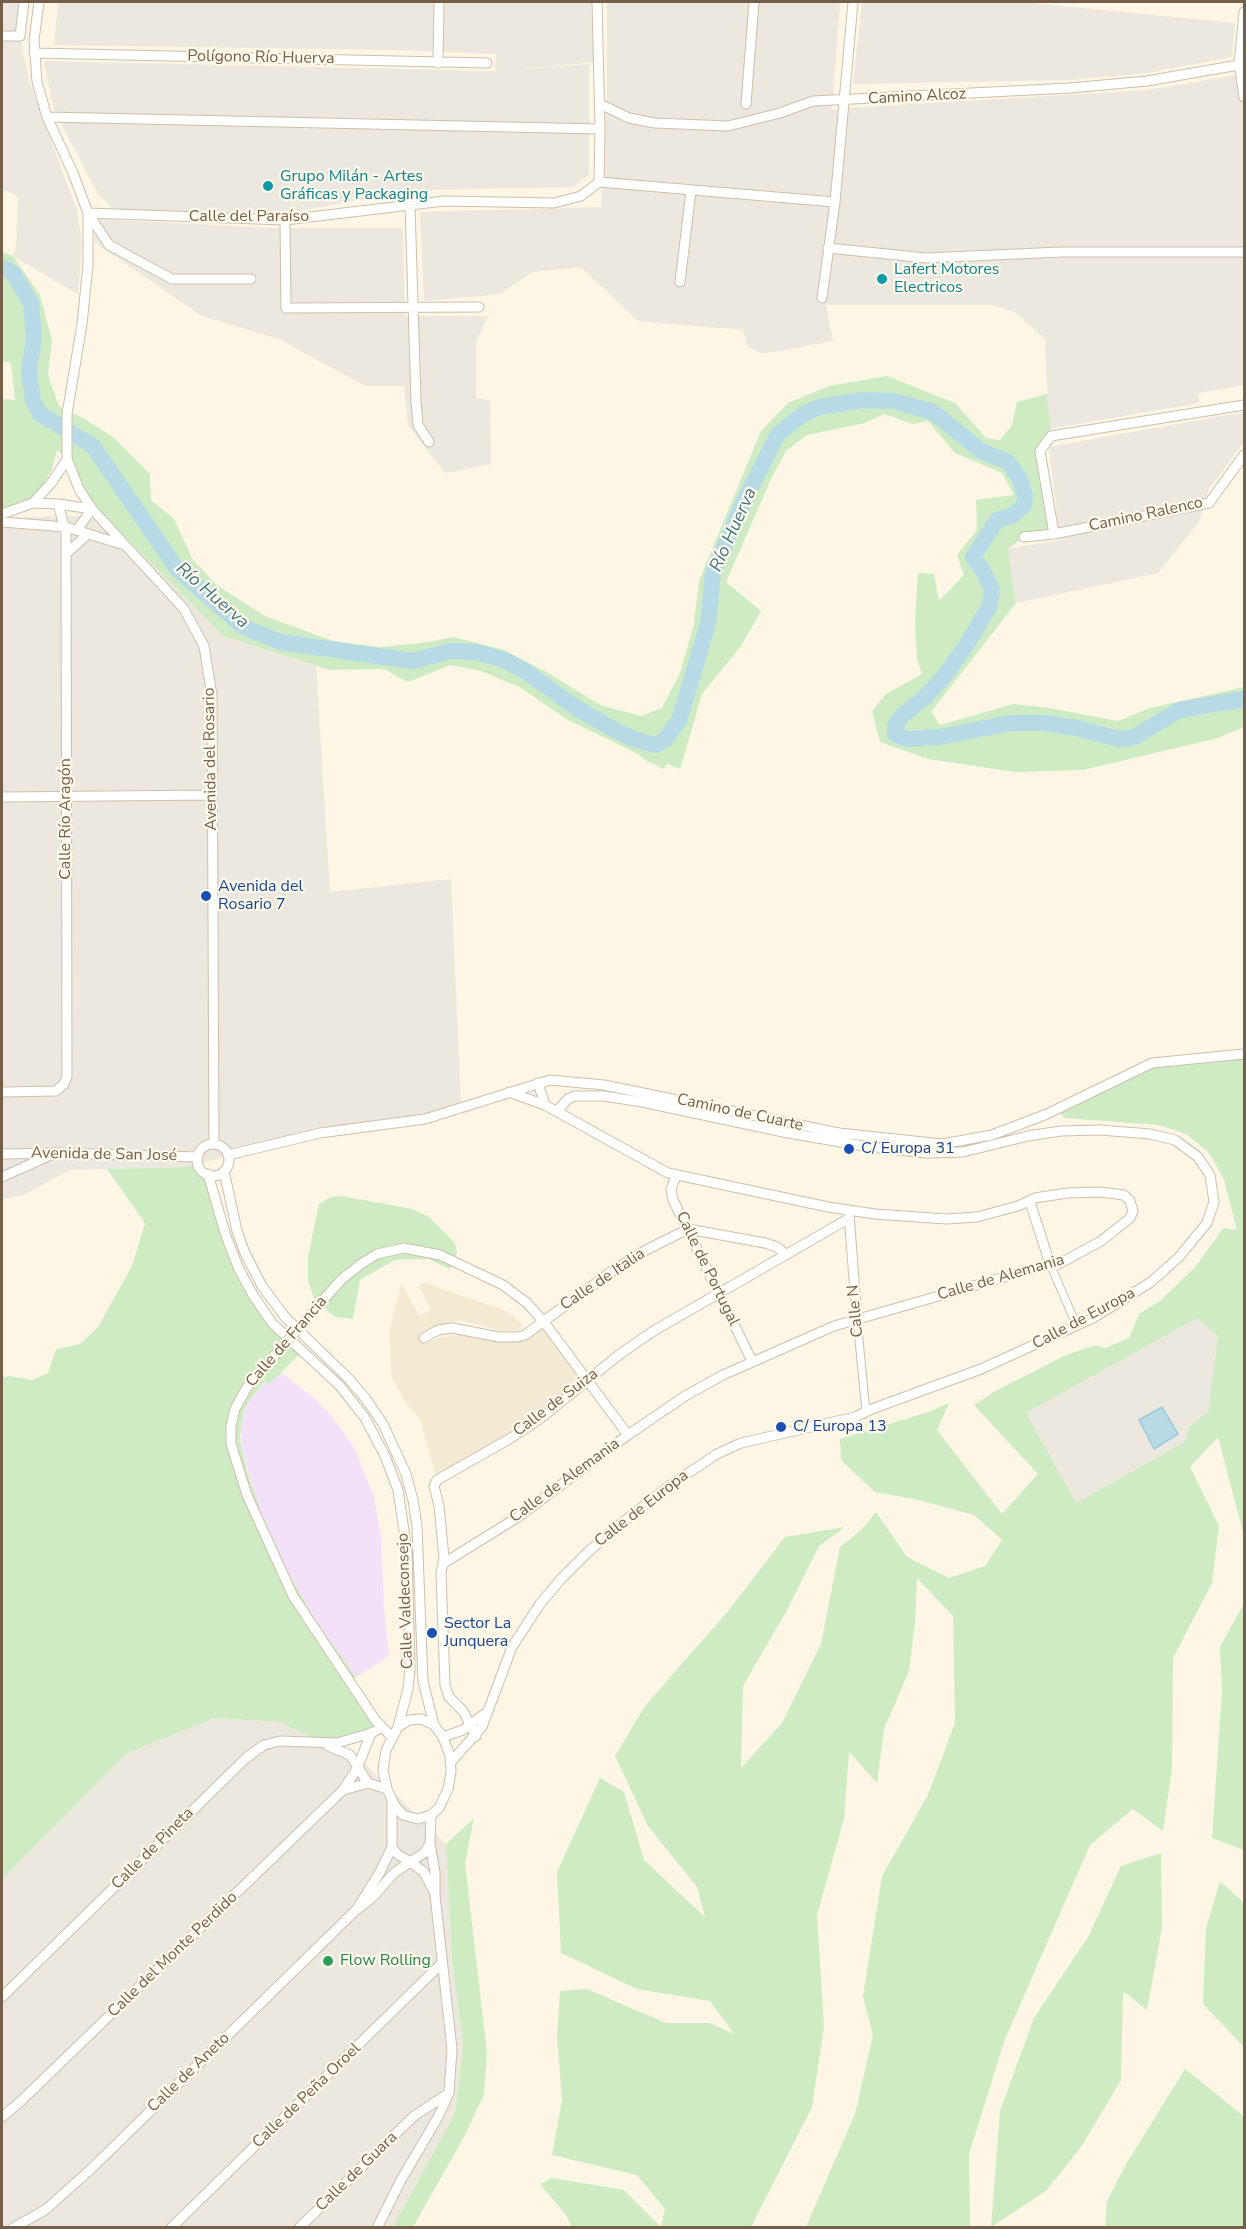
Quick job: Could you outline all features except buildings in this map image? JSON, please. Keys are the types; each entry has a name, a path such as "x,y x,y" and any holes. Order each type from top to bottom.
{"street":[{"path":"2,36 20,36 24,2"},
{"name":"Avenida del Rosario","path":"39,2 34,53 37,82 47,117 73,173 88,213 88,265 82,324 67,414 67,459 79,489 92,509 184,609 204,646 212,696 214,1144"},
{"path":"438,63 439,2"},
{"path":"597,2 600,104 599,182 835,202"},
{"path":"746,104 754,2"},
{"path":"822,298 835,202 853,2"},
{"path":"1244,12 1242,63 1245,97"},
{"name":"Polígono Río Huerva","path":"34,53 488,63"},
{"name":"Camino Alcoz","path":"600,104 629,118 655,123 728,126 780,113 813,101 1070,88 1148,81 1242,63"},
{"path":"47,117 600,129"},
{"name":"Calle del Paraíso","path":"88,213 285,220 444,201 554,204 581,196 599,182"},
{"path":"680,282 691,191"},
{"path":"410,206 411,308 418,425 429,442"},
{"path":"88,213 109,245 172,279 251,279"},
{"path":"285,220 286,308 479,307"},
{"path":"828,248 926,258 1061,252 1245,252"},
{"path":"1054,534 1040,452 1051,436 1245,405"},
{"name":"Camino Ralenco","path":"1024,537 1054,534 1209,502 1245,455"},
{"path":"33,503 52,482 67,459"},
{"path":"2,514 33,503 92,509 77,530"},
{"name":"Calle Río Aragón","path":"2,1092 59,1089 64,1084 68,1072 65,796 66,527 58,504"},
{"path":"2,522 66,527 123,545"},
{"path":"66,554 88,534"},
{"path":"2,797 212,795"},
{"name":"Camino de Cuarte","path":"228,1155 320,1133 425,1119 550,1080 604,1085 839,1133 942,1144 992,1135 1047,1114 1152,1063 1245,1054"},
{"path":"533,1084 533,1100"},
{"path":"533,1084 545,1105"},
{"name":"Calle de Alemania","path":"444,1563 518,1517 627,1435 686,1396 752,1361 812,1334 857,1319 1050,1264 1057,1265 1078,1255 1123,1225 1130,1218 1132,1210 1130,1201 1124,1195 1100,1192 1067,1193 1035,1198 1030,1202 977,1217 946,1219 849,1215 664,1172 545,1105 509,1092"},
{"name":"Calle de Europa","path":"450,1764 482,1727 505,1662 518,1636 540,1604 561,1579 605,1537 645,1504 686,1474 728,1449 763,1437 837,1422 866,1412 981,1369 1105,1311 1151,1281 1179,1257 1207,1223 1214,1203 1210,1175 1198,1157 1183,1144 1167,1137 1150,1134 1077,1130 1028,1136 963,1152 926,1153 870,1147 788,1133 604,1096 574,1096 568,1099 557,1112"},
{"path":"214,1144 223,1147 228,1155 229,1163 224,1171 216,1175 208,1174 200,1167 198,1157 202,1149 214,1144"},
{"path":"2,1178 57,1153"},
{"name":"Avenida de San José","path":"14,1172 6,1154 198,1157"},
{"name":"Calle Valdeconsejo","path":"224,1171 237,1231 261,1286 285,1317 349,1379 366,1399 382,1424 406,1474 417,1526 423,1681 434,1725"},
{"name":"Calle Valdeconsejo","path":"208,1174 226,1236 238,1267 253,1295 272,1323 340,1386 365,1418 385,1456 398,1491 407,1551 410,1669 408,1689 398,1727"},
{"name":"Calle de Portugal","path":"676,1176 671,1195 752,1361"},
{"path":"1030,1202 1050,1264 1076,1324"},
{"name":"Calle de Suiza","path":"476,1736 463,1711 449,1697 445,1685 441,1573 444,1563 439,1506 434,1486 436,1480 511,1438 541,1418 655,1330 849,1215"},
{"name":"Calle N","path":"849,1215 866,1412"},
{"path":"687,1229 765,1243 777,1247 785,1254"},
{"name":"Calle de Italia","path":"424,1338 438,1330 452,1328 499,1337 517,1337 532,1332 611,1272 646,1250 687,1229"},
{"name":"Calle de Francia","path":"392,1737 381,1728 293,1596 247,1495 231,1444 231,1426 235,1409 246,1389 342,1280 377,1254 412,1248 440,1255 503,1285 527,1303 544,1322 627,1435"},
{"path":"463,1711 487,1712"},
{"path":"443,1737 458,1733 487,1712"},
{"path":"392,1802 406,1816 418,1819 431,1815 439,1808 446,1795 450,1780 450,1764 443,1737 434,1725 425,1720 409,1720 398,1727 392,1737 384,1763 387,1789 392,1802 392,1847 397,1854 424,1872 435,1895"},
{"name":"Calle de Pineta","path":"2,1997 246,1758 264,1745 280,1741 337,1743 381,1728"},
{"name":"Calle del Monte Perdido","path":"2,2117 30,2093 343,1790 358,1766 371,1733"},
{"name":"Calle de Pineta","path":"323,1744 346,1752 368,1783"},
{"path":"368,1783 387,1789"},
{"name":"Calle del Monte Perdido","path":"343,1790 368,1783"},
{"path":"376,2228 449,2093 452,2049 435,1895 435,1872 430,1844 431,1815"},
{"name":"Calle de Aneto","path":"13,2228 45,2210 90,2170 357,1909 373,1897 394,1874 419,1857 430,1844"},
{"name":"Calle de Aneto","path":"357,1909 380,1872 392,1847"},
{"name":"Calle de Peña Oroel","path":"171,2228 442,1963"},
{"name":"Calle de Guara","path":"299,2228 414,2116 449,2093"},
{"path":"414,2116 438,2117"}],"shaded area":[{"path":"2,2 24,2 20,36 29,81 77,211 82,242 78,294 13,256 16,245 18,197 2,190"},
{"path":"58,2 591,2 594,62 509,70 589,64 589,175 573,187 413,190 288,213 115,210 98,194 54,110 44,61 495,71 496,54 397,50 54,45"},
{"path":"607,2 840,2 832,109 1148,90 1244,74 1244,385 1199,393 1199,403 1049,429 1045,339 1015,312 992,305 826,305 833,341 763,354 747,346 743,330 638,321 581,267 532,272 500,294 424,301 420,212 601,207 607,95"},
{"path":"862,2 1021,2 1235,23 1232,57 1147,73 1069,80 853,84"},
{"path":"94,219 276,228 403,228 405,316 488,316 476,343 476,398 490,400 491,464 445,473 408,425 404,386 365,386 279,339 202,316 95,243"},
{"path":"1244,412 1244,442 1208,490 1200,520 1158,573 1016,603 1008,549 1060,540 1049,447"},
{"path":"104,515 223,636 316,666 330,892 451,879 461,1108 245,1152 187,1167 70,1170 23,1195 2,1199 2,518"},
{"path":"426,1282 506,1311 521,1322 522,1329 512,1332 501,1331 461,1320 422,1332 424,1344 442,1337 462,1334 511,1342 529,1337 545,1327 580,1378 580,1384 509,1436 438,1473 435,1473 420,1419 408,1406 391,1376 390,1330 401,1283 419,1315 431,1310 419,1285"},
{"path":"1198,1317 1218,1336 1208,1412 1189,1427 1186,1441 1076,1503 1025,1413"},
{"path":"280,1372 312,1396 334,1419 355,1449 374,1497 381,1536 389,1656 356,1677 317,1623 283,1563 258,1505 241,1447 241,1423 249,1401 266,1381 270,1384"},
{"path":"214,1718 280,1722 358,1757 446,1844 452,1960 463,2045 455,2113 393,2227 2,2228 2,1879 126,1754"}],"green space":[{"path":"2,252 13,256 40,295 52,340 48,375 59,406 113,437 150,474 151,500 174,519 193,560 218,586 265,616 333,641 379,647 454,637 504,650 550,674 600,705 641,716 662,708 680,673 694,624 699,581 761,431 788,403 829,386 887,376 955,403 986,438 1000,440 1012,425 1017,402 1047,394 1051,436 1040,452 1054,534 1024,537 1008,549 1016,603 931,712 940,725 1013,704 1050,708 1118,721 1150,708 1244,687 1244,727 1218,738 1083,770 1016,772 928,759 880,742 872,711 886,694 922,674 917,659 915,622 918,573 934,574 939,601 964,575 957,555 977,530 976,500 1014,495 1002,473 955,453 928,421 913,424 884,414 865,423 807,435 786,451 771,479 726,582 761,611 741,646 702,694 680,769 667,764 664,769 645,760 638,754 568,720 521,688 481,671 450,665 408,682 384,669 330,670 223,636 104,515 92,509 67,459 57,450 52,469 33,503 2,514 2,399 15,400 11,363 2,361"},
{"path":"1244,1054 1244,1536 1218,1437 1190,1467 1219,1526 1212,1583 1173,1658 1172,1768 1163,1831 1133,1809 1090,1845 1005,2039 969,2154 970,2227 806,2227 855,2114 873,2035 863,1996 882,1876 928,1795 955,1723 953,1616 917,1578 915,1623 909,1671 884,1729 877,1783 849,1752 844,1819 817,1915 824,2027 812,2107 751,2227 661,2227 665,2209 637,2175 552,2155 562,2100 557,2036 560,1991 587,1989 666,2023 710,2023 734,2034 710,2001 637,1989 561,1953 557,1872 600,1778 624,1792 644,1860 705,1917 697,1887 648,1826 615,1756 645,1706 728,1611 785,1537 845,1527 819,1546 787,1610 743,1686 741,1768 782,1723 821,1644 840,1547 861,1530 876,1512 907,1557 949,1578 985,1566 1002,1540 974,1515 919,1500 875,1492 841,1460 840,1439 928,1412 949,1403 937,1430 1002,1514 1038,1474 974,1405 997,1390 1064,1356 1095,1345 1105,1348 1129,1338 1139,1314 1160,1301 1196,1266 1223,1228 1237,1230 1224,1180 1213,1159 1206,1150 1186,1134 1159,1125 1064,1118 1057,1108 1152,1063","holes":["1197,1318 1218,1336 1208,1412 1189,1427 1186,1441 1076,1503 1026,1413"]},
{"path":"198,1162 203,1171 208,1174 253,1295 302,1352 269,1384 265,1381 244,1411 240,1435 248,1474 265,1524 291,1578 317,1623 356,1677 350,1682 381,1728 327,1744 280,1722 214,1718 126,1754 2,1879 2,1378 9,1376 32,1380 48,1373 56,1349 80,1344 98,1327 132,1266 145,1223 107,1169 187,1167"},
{"path":"341,1196 412,1209 429,1217 455,1243 457,1253 450,1269 428,1259 395,1260 360,1280 353,1319 335,1317 314,1298 308,1281 308,1257 319,1204 331,1197"},
{"path":"1244,1603 1244,1850 1212,1838 1222,1691 1220,1647"},
{"path":"474,1818 465,1863 487,2053 484,2095 464,2137 413,2227 393,2227 455,2113 463,2045 452,1960 446,1844"},
{"path":"1161,1853 1162,1928 1147,2010 1123,1991 1121,2080 1081,2147 1046,2191 991,2227 1000,2111 1034,2018 1088,1937 1121,1866"},
{"path":"1220,1881 1244,1903 1244,2047 1203,2004 1206,1928"},
{"path":"1185,2069 1241,2114 1244,2119 1244,2227 1105,2227 1107,2201 1125,2166"},
{"path":"552,2178 624,2190 661,2227 572,2227 566,2215 540,2184"}],"water":[{"path":"1162,1407 1178,1434 1154,1449 1139,1420"}],"waterway":[{"name":"Río Huerva","path":"2,267 12,272 31,303 34,338 29,371 33,401 40,414 93,446 177,569 242,626 280,642 413,661 450,651 476,652 504,660 522,669 575,707 609,727 633,739 656,745 665,740 679,720 708,624 713,572 745,499 778,434 802,415 819,407 864,400 894,401 933,412 981,451 1008,462 1020,479 1025,496 1024,505 1012,516 997,520 973,557 985,574 992,590 990,605 969,641 943,678 903,715 895,725 895,734 906,739 940,737 1010,723 1045,723 1077,728 1118,739 1133,738 1179,710 1244,699"}],"place":[{"name":"Grupo Milán - Artes Gráficas y Packaging","path":"268,186"},
{"name":"Lafert Motores Electricos","path":"882,279"},
{"name":"Avenida del Rosario 7","path":"206,896"},
{"name":"C/ Europa 31","path":"849,1149"},
{"name":"C/ Europa 13","path":"781,1427"},
{"name":"Sector La Junquera","path":"432,1633"},
{"name":"Flow Rolling","path":"328,1961"}]}
